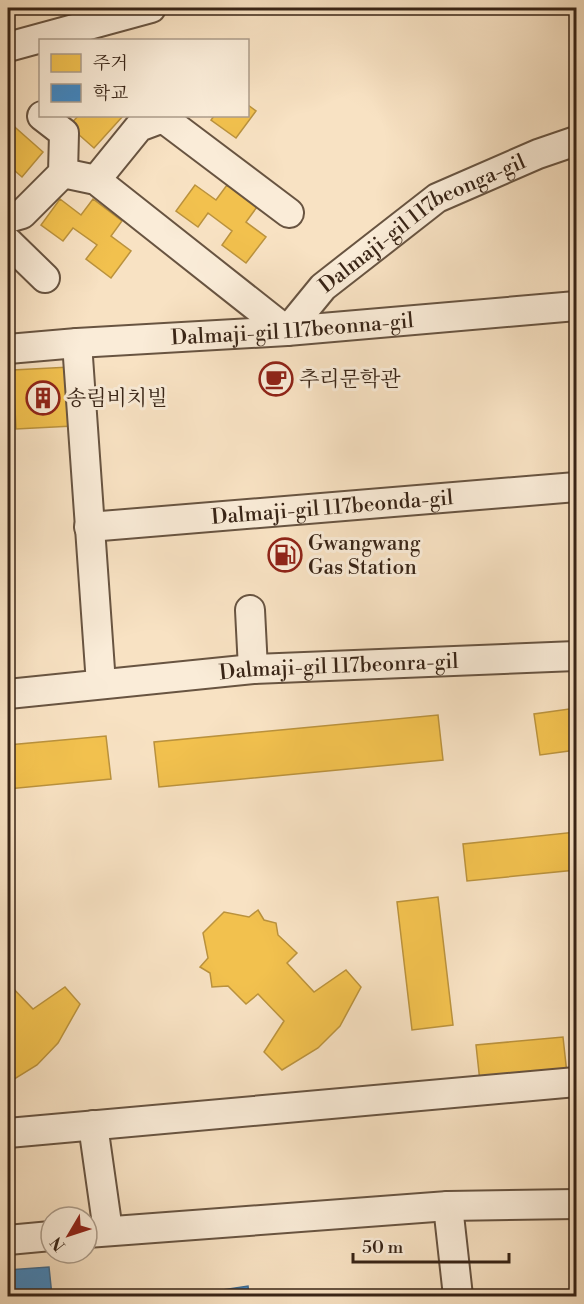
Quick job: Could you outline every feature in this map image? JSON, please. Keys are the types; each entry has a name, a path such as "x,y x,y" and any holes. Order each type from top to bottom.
{"street":[{"path":"8,47 151,8"},
{"path":"8,218 22,214 63,173 64,133 43,117"},
{"path":"96,180 139,127 163,118 289,213"},
{"name":"Dalmaji-gil 117beonga-gil","path":"287,331 323,287 437,198 538,154 576,141"},
{"path":"63,173 96,180 287,331"},
{"path":"8,242 45,278"},
{"name":"Dalmaji-gil 117beonna-gil","path":"8,349 287,331 576,306"},
{"path":"76,343 101,684"},
{"name":"Dalmaji-gil 117beonda-gil","path":"89,526 576,487"},
{"path":"250,610 253,669"},
{"name":"Dalmaji-gil 117beonra-gil","path":"8,694 253,669 576,656"},
{"path":"8,1133 576,1082"},
{"path":"93,1125 96,1205"},
{"path":"99,1232 448,1206 576,1203"},
{"path":"448,1206 458,1296"},
{"path":"8,1240 39,1237"}],"building: 주거":[{"path":"249,106 256,111 236,138 211,120 213,117 249,117"},
{"path":"77,117 122,117 94,148 69,126"},
{"path":"8,121 43,152 22,177 8,165"},
{"path":"195,185 216,200 227,185 257,207 246,222 266,237 246,263 222,245 232,231 208,213 198,227 176,211"},
{"path":"60,199 81,215 93,199 122,221 111,236 131,251 111,278 86,259 97,245 73,228 63,241 41,225"},
{"name":"송림비치빌","path":"70,367 73,426 16,429 13,370"},
{"path":"576,708 576,750 540,755 534,714"},
{"path":"438,715 443,760 159,787 154,742"},
{"path":"106,736 111,779 8,789 8,745"},
{"path":"576,832 576,870 467,881 463,844"},
{"path":"438,897 453,1025 412,1030 397,902"},
{"path":"258,910 264,920 276,923 278,935 297,953 287,963 314,992 346,970 361,987 340,1026 318,1048 282,1070 264,1052 284,1021 258,994 246,1004 228,986 212,987 210,973 200,967 208,958 203,933 224,912 249,917"},
{"path":"8,983 33,1009 65,987 80,1004 58,1043 37,1065 8,1083"},
{"path":"563,1037 567,1074 480,1082 476,1045"}],"building: 학교":[{"path":"49,1267 52,1296 8,1296 8,1270"},
{"path":"248,1286 249,1296 182,1296"}],"place":[{"name":"추리문학관","path":"276,379"},
{"name":"송림비치빌","path":"43,398"},
{"name":"Gwangwang Gas Station","path":"285,555"}]}
